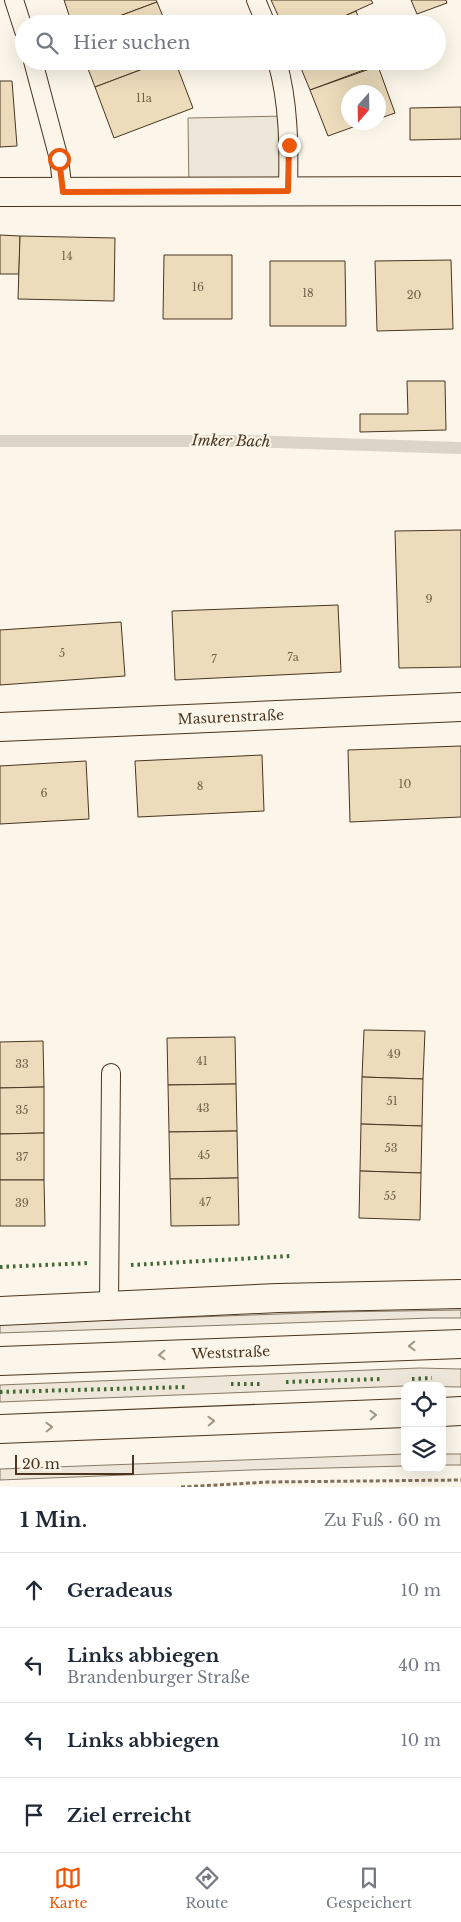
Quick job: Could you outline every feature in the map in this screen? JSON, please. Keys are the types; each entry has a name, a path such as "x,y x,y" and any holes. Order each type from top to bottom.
{"street":[{"path":"0,192 461,191"},
{"name":"Masurenstraße","path":"0,727 461,707"},
{"path":"0,1311 278,1298 461,1294"},
{"name":"Weststraße","path":"0,1361 461,1344"},
{"path":"446,1412 461,1411"},
{"path":"0,1429 401,1413"}],"lane":[{"path":"14,0 19,15"},
{"path":"256,0 262,15"},
{"path":"35,70 59,159 63,192"},
{"path":"279,70 289,145 288,191"},
{"path":"109,1306 111,1073"}],"path":[{"path":"181,1487 268,1482 461,1480"}],"shaded area":[{"path":"287,116 288,191 189,192 188,118"},
{"path":"461,1310 461,1318 0,1333 0,1324 336,1312"},
{"path":"419,1368 461,1369 461,1387 446,1387 446,1382 401,1382 401,1386 0,1402 0,1385"},
{"path":"401,1454 401,1466 0,1480 0,1469"},
{"path":"446,1454 461,1454 461,1465 446,1465"}],"building":[{"path":"64,0 156,0 157,2 122,15 69,15"},
{"path":"271,0 371,0 373,3 347,15 278,15"},
{"path":"411,0 446,0 447,3 417,14"},
{"path":"157,2 162,15 122,15"},
{"path":"356,11 358,15 347,15"},
{"path":"88,70 140,70 95,87"},
{"path":"140,70 178,70 193,108 114,138 95,87"},
{"path":"302,70 364,70 310,90"},
{"path":"367,70 379,70 385,85 341,85 341,130 345,130 328,136 310,90"},
{"path":"0,81 12,81 17,146 0,147"},
{"path":"386,88 395,113 386,116"},
{"path":"461,107 461,139 410,140 410,108"},
{"path":"0,235 20,236 19,274 0,274"},
{"path":"20,236 115,238 114,301 18,299"},
{"path":"164,255 232,255 232,319 163,319"},
{"path":"451,260 453,329 377,331 375,261"},
{"path":"270,261 345,261 346,326 270,326"},
{"path":"407,381 445,381 446,430 360,432 360,414 408,414"},
{"path":"461,530 461,667 399,668 395,531"},
{"path":"338,605 341,672 175,680 172,611"},
{"path":"121,622 125,676 0,685 0,630"},
{"path":"461,746 461,817 350,822 348,750"},
{"path":"262,755 264,811 138,817 135,761"},
{"path":"86,761 89,819 0,824 0,766"},
{"path":"364,1030 425,1031 423,1079 362,1077"},
{"path":"235,1037 236,1084 168,1085 167,1038"},
{"path":"43,1041 44,1087 0,1088 0,1042"},
{"path":"362,1077 423,1079 422,1126 361,1124"},
{"path":"236,1084 237,1131 169,1132 168,1085"},
{"path":"44,1087 44,1133 0,1134 0,1088"},
{"path":"361,1124 422,1126 421,1173 360,1171"},
{"path":"237,1131 238,1178 170,1179 169,1132"},
{"path":"44,1133 44,1180 0,1180 0,1134"},
{"path":"360,1171 421,1173 420,1220 359,1218"},
{"path":"238,1178 239,1225 171,1226 170,1179"},
{"path":"0,1180 44,1180 45,1226 0,1226"}],"waterway":[{"name":"Imker Bach","path":"0,441 248,441 461,448"}],"hedge":[{"path":"131,1265 291,1256"},
{"path":"0,1267 89,1263"},
{"path":"412,1379 432,1378"},
{"path":"286,1382 382,1379"},
{"path":"231,1384 263,1384"},
{"path":"0,1392 187,1387"}],"route":[{"path":"59,159 63,192 288,191 289,145"}]}
